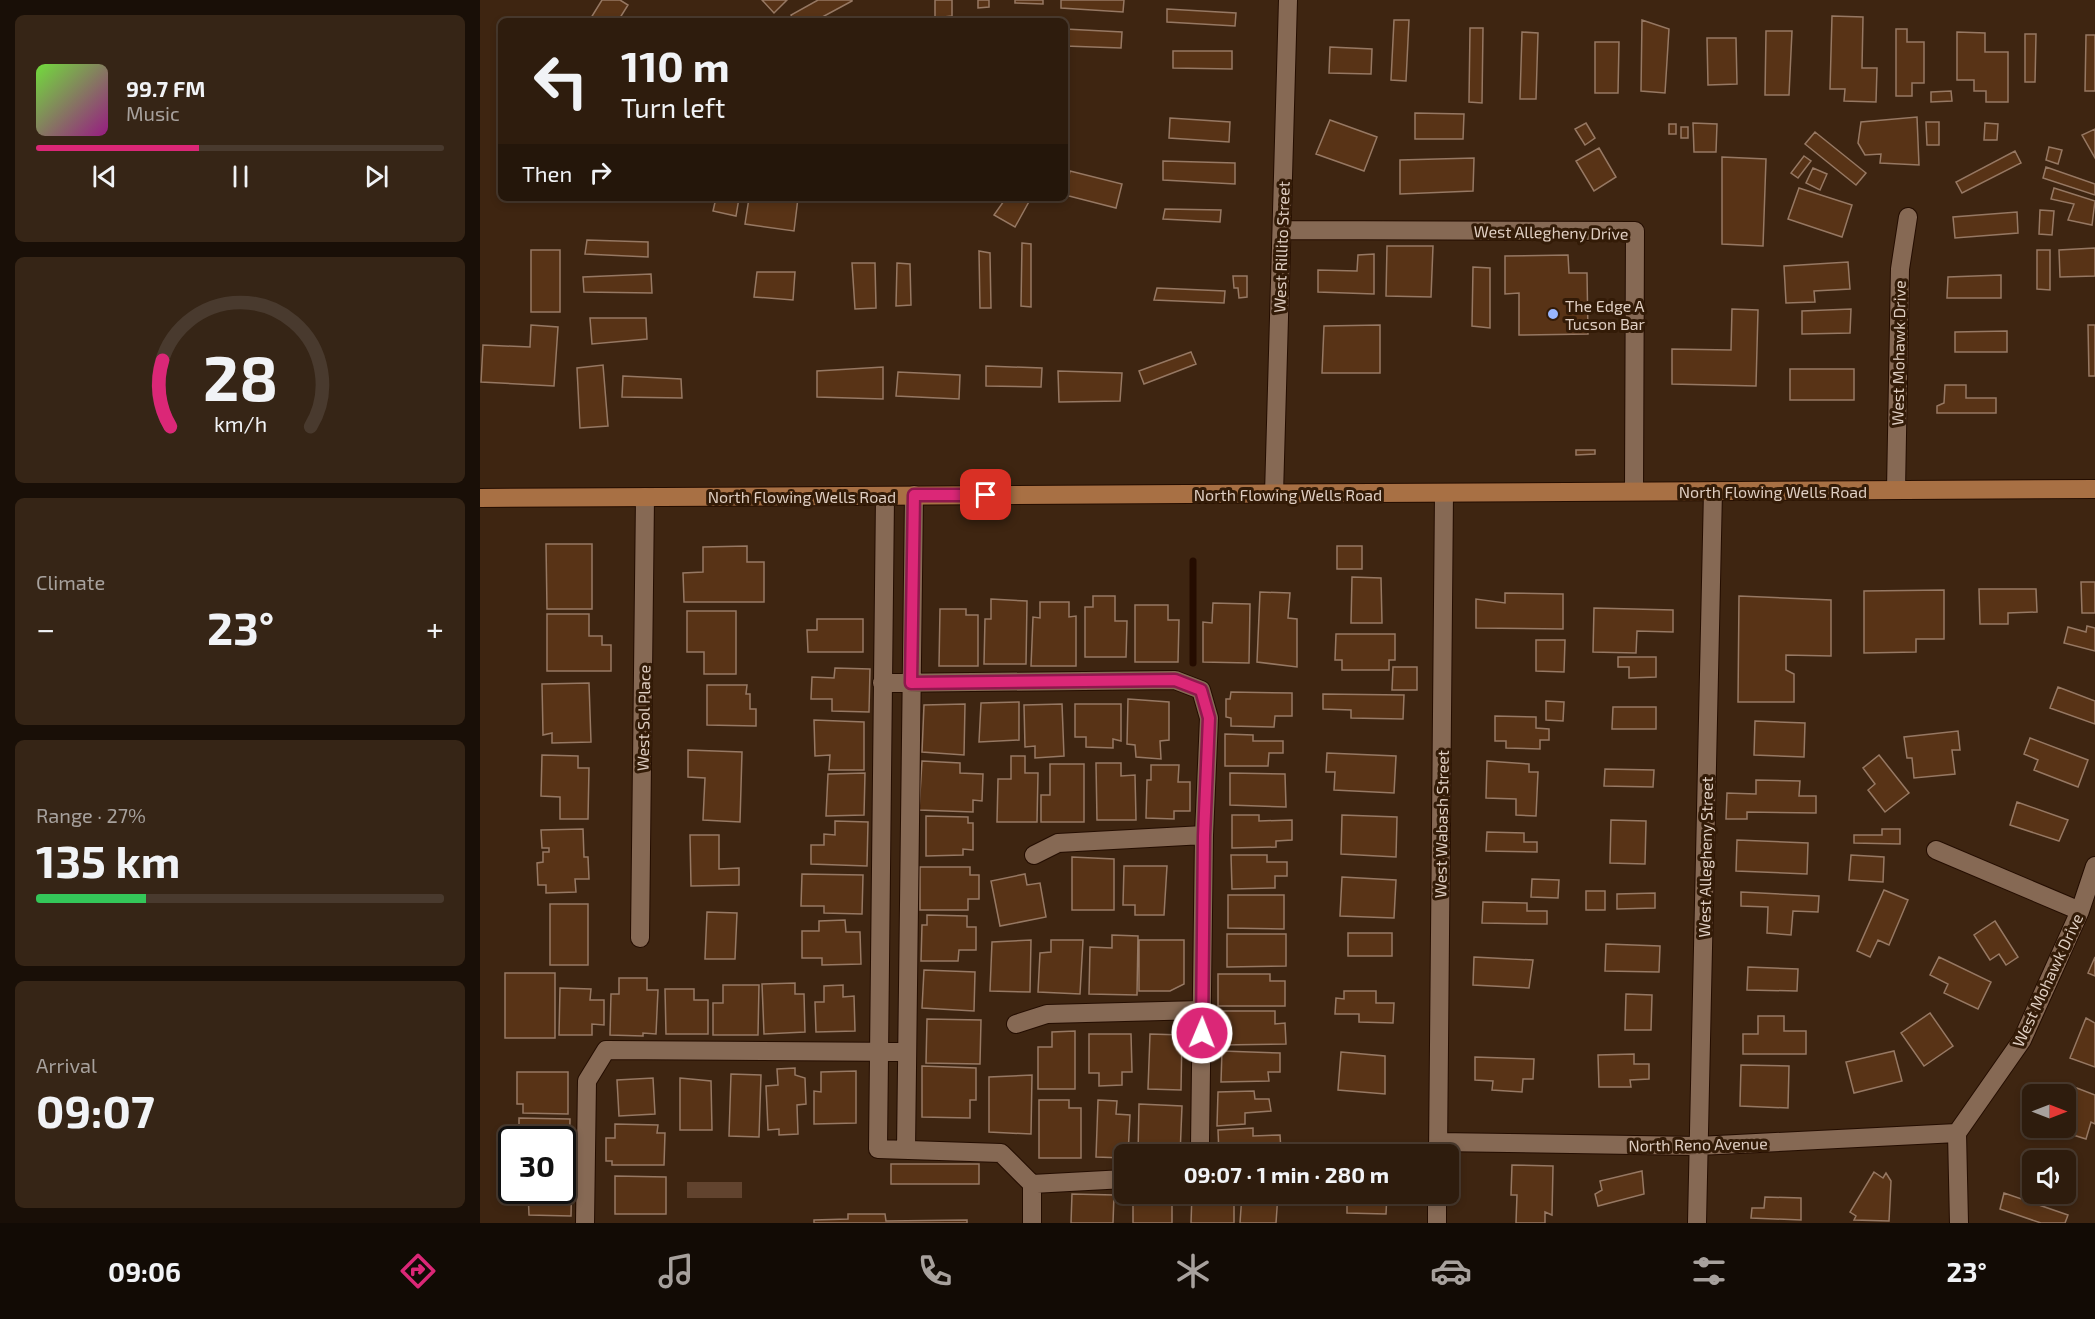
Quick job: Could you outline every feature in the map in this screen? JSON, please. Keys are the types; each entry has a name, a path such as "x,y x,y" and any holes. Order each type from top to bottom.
{"main road":[{"name":"North Flowing Wells Road","path":"480,498 2095,489"}],"street":[{"name":"West Rillito Street","path":"1274,494 1288,0"},
{"name":"West Mohawk Drive","path":"1896,490 1900,268 1908,217"},
{"name":"West Allegheny Drive","path":"1282,230 1635,231 1634,491"},
{"name":"West Allegheny Street","path":"1697,1223 1713,491"},
{"name":"West Wabash Street","path":"1438,1144 1444,494"},
{"path":"906,1150 914,495"},
{"path":"885,496 878,1149 1001,1153 1032,1184 1032,1223"},
{"name":"West Sol Place","path":"640,938 645,497"},
{"path":"882,683 1175,680 1201,690 1209,718 1204,836 1200,1144"},
{"path":"1034,855 1058,843 1204,836"},
{"path":"1936,850 2080,911"},
{"name":"West Mohawk Drive","path":"1957,1133 2022,1040 2080,911 2095,866"},
{"path":"1016,1024 1047,1014 1202,1010"},
{"path":"585,1223 587,1082 606,1050 907,1052"},
{"name":"North Reno Avenue","path":"1459,1149 1698,1146 1957,1133"},
{"path":"1957,1133 1959,1223"},
{"path":"1032,1184 1114,1180"},
{"path":"1437,1204 1437,1223"}],"shaded area":[{"path":"687,1182 742,1182 742,1198 687,1198"}],"building":[{"path":"602,0 620,0 628,5 620,18 591,18"},
{"path":"762,0 787,0 774,13"},
{"path":"818,0 852,0 821,18 792,18 791,15"},
{"path":"935,0 952,0 952,16 935,18"},
{"path":"978,0 989,0 989,7 978,8"},
{"path":"1015,0 1043,0 1043,4 1015,3"},
{"path":"1061,0 1124,0 1123,12 1061,8"},
{"path":"1167,9 1236,13 1235,26 1167,22"},
{"path":"1832,16 1863,17 1862,68 1877,68 1876,102 1844,101 1845,89 1830,89"},
{"path":"1394,20 1409,20 1406,81 1391,80"},
{"path":"1642,20 1669,29 1665,93 1641,91"},
{"path":"1470,28 1483,28 1482,103 1469,102"},
{"path":"1068,29 1122,32 1121,48 1068,46"},
{"path":"1896,29 1907,29 1907,42 1924,42 1924,83 1912,83 1912,96 1896,96"},
{"path":"1766,31 1792,31 1789,95 1765,95"},
{"path":"1522,32 1538,33 1536,99 1520,99"},
{"path":"1957,32 1985,33 1985,52 2008,52 2008,102 1986,102 1986,91 1974,91 1974,80 1957,80"},
{"path":"2025,34 2036,34 2035,82 2025,82"},
{"path":"2086,35 2095,35 2095,91 2085,91"},
{"path":"1707,38 1736,38 1737,84 1708,85"},
{"path":"1595,42 1619,42 1618,93 1595,93"},
{"path":"1330,47 1372,49 1371,74 1329,73"},
{"path":"1173,51 1232,51 1232,69 1173,68"},
{"path":"1951,91 1952,101 1931,102 1931,92"},
{"path":"1415,113 1464,114 1463,139 1415,139"},
{"path":"1917,117 1919,165 1880,163 1881,154 1865,155 1858,143 1861,122"},
{"path":"1170,118 1230,122 1229,142 1169,138"},
{"path":"1330,120 1377,137 1364,171 1316,154"},
{"path":"1926,122 1939,122 1939,145 1927,145"},
{"path":"1586,123 1595,138 1585,145 1575,129"},
{"path":"1693,123 1717,124 1716,152 1694,152"},
{"path":"1985,123 1998,124 1997,140 1984,140"},
{"path":"1669,124 1676,124 1676,134 1669,134"},
{"path":"1681,127 1688,127 1688,138 1681,138"},
{"path":"2095,129 2095,158 2082,135"},
{"path":"1815,132 1866,173 1856,185 1805,144"},
{"path":"2049,147 2062,150 2058,164 2046,160"},
{"path":"1599,148 1616,177 1594,191 1576,161"},
{"path":"2015,151 2021,163 1962,193 1956,182"},
{"path":"1804,156 1811,161 1798,178 1791,173"},
{"path":"1722,157 1766,159 1763,246 1722,244"},
{"path":"1474,158 1473,191 1400,194 1400,160"},
{"path":"1163,161 1235,163 1235,184 1163,180"},
{"path":"2046,167 2095,184 2095,195 2043,178"},
{"path":"1813,168 1827,174 1820,190 1806,183"},
{"path":"1070,171 1122,184 1116,208 1068,196"},
{"path":"1799,188 1852,205 1842,237 1788,219"},
{"path":"2054,188 2095,201 2092,225 2068,220 2074,204 2051,199"},
{"path":"715,201 738,201 736,216 713,211"},
{"path":"749,201 798,201 794,231 745,224"},
{"path":"1004,201 1029,201 1015,227 994,215"},
{"path":"1165,209 1221,210 1220,222 1163,219"},
{"path":"2040,210 2054,211 2052,235 2039,234"},
{"path":"2017,212 2018,233 1955,238 1953,217"},
{"path":"587,240 648,242 648,257 585,254"},
{"path":"1022,243 1031,244 1031,307 1021,306"},
{"path":"1387,246 1433,246 1431,297 1386,296"},
{"path":"2095,248 2095,276 2060,277 2059,250"},
{"path":"531,250 560,250 560,312 531,312"},
{"path":"2037,250 2050,250 2050,290 2037,289"},
{"path":"979,251 990,253 991,308 980,308"},
{"path":"1374,254 1374,294 1318,292 1318,270 1357,271 1358,255"},
{"name":"The Edge A Tucson Bar","path":"1568,255 1569,273 1587,273 1588,334 1519,335 1519,293 1505,294 1505,256"},
{"path":"1848,262 1850,289 1814,291 1815,302 1786,303 1784,266"},
{"path":"852,263 875,263 876,308 855,309"},
{"path":"897,263 910,264 911,305 896,306"},
{"path":"1473,267 1490,268 1490,328 1472,326"},
{"path":"757,272 795,272 793,300 754,297"},
{"path":"651,274 652,293 584,292 583,277"},
{"path":"2001,275 2001,298 1947,298 1948,277"},
{"path":"1233,276 1247,276 1247,297 1239,298 1238,288 1234,288"},
{"path":"1157,288 1225,291 1224,303 1154,300"},
{"path":"1732,309 1758,310 1756,386 1672,384 1672,349 1731,350"},
{"path":"1851,309 1850,333 1802,334 1802,311"},
{"path":"590,318 646,318 647,339 592,344"},
{"path":"531,325 558,327 554,386 481,382 483,345 530,347"},
{"path":"1380,325 1380,373 1322,373 1324,326"},
{"path":"2088,325 2095,325 2095,376 2089,376"},
{"path":"2007,331 2007,352 1955,352 1955,332"},
{"path":"1191,352 1196,364 1144,384 1139,371"},
{"path":"603,365 608,426 580,428 577,368"},
{"path":"986,366 1042,368 1041,387 986,386"},
{"path":"883,367 883,399 817,397 817,371"},
{"path":"1790,369 1854,369 1854,400 1790,400"},
{"path":"1058,371 1122,373 1120,401 1059,402"},
{"path":"898,372 960,375 959,399 896,396"},
{"path":"623,376 681,379 682,398 622,397"},
{"path":"1945,385 1966,385 1966,398 1996,398 1996,413 1937,413 1937,406 1944,403"},
{"path":"1576,450 1595,450 1595,454 1576,455"},
{"path":"546,544 592,544 592,609 547,609"},
{"path":"747,546 747,562 764,562 764,602 684,602 683,573 703,572 703,547"},
{"path":"1337,546 1362,546 1362,569 1337,569"},
{"path":"1352,577 1381,578 1382,623 1351,623"},
{"path":"2081,582 2095,582 2095,613 2082,613"},
{"path":"1979,589 2036,589 2037,612 2008,613 2008,624 1980,624"},
{"path":"1944,590 1944,639 1916,639 1916,652 1864,653 1864,591"},
{"path":"1260,592 1290,593 1288,618 1297,619 1297,667 1257,662"},
{"path":"1505,593 1563,594 1563,629 1476,628 1476,599 1505,603"},
{"path":"1093,596 1115,596 1115,621 1127,621 1126,657 1085,657 1085,607 1093,607"},
{"path":"1739,596 1831,600 1831,656 1786,655 1786,670 1794,674 1794,702 1738,702"},
{"path":"991,599 1027,601 1026,664 984,664 985,619 991,619"},
{"path":"1040,602 1069,602 1069,617 1076,616 1076,666 1031,666 1033,617 1040,618"},
{"path":"1213,603 1250,604 1249,663 1203,662 1203,622 1212,623"},
{"path":"1135,605 1168,605 1168,620 1179,620 1178,662 1135,662"},
{"path":"1594,608 1673,610 1673,632 1637,631 1636,653 1593,652"},
{"path":"940,609 966,609 966,615 978,615 978,666 939,666"},
{"path":"687,611 736,611 736,674 704,674 704,652 687,652"},
{"path":"547,614 589,614 589,636 602,636 602,645 611,645 611,671 547,671"},
{"path":"817,619 863,619 863,652 808,652 807,630 817,630"},
{"path":"2087,626 2095,628 2095,651 2064,643 2068,627 2086,632"},
{"path":"1336,634 1395,634 1395,660 1389,660 1389,670 1342,670 1342,660 1335,660"},
{"path":"1536,640 1565,640 1564,672 1536,671"},
{"path":"1618,657 1656,657 1656,677 1629,678 1629,667 1618,667"},
{"path":"1393,667 1417,667 1417,690 1392,690"},
{"path":"835,668 870,669 869,712 832,711 832,699 811,699 812,677 834,678"},
{"path":"589,683 591,742 552,743 552,733 543,735 542,684"},
{"path":"707,685 747,685 746,694 750,694 750,709 756,709 756,726 707,725"},
{"path":"2058,687 2095,701 2095,724 2050,708"},
{"path":"1231,692 1292,693 1292,716 1275,716 1274,727 1231,726 1231,718 1226,717 1226,699 1230,699"},
{"path":"1323,694 1404,695 1403,719 1351,718 1351,710 1323,709"},
{"path":"1128,699 1169,702 1169,740 1160,741 1161,759 1136,757 1135,745 1127,744"},
{"path":"1546,701 1564,702 1563,721 1546,720"},
{"path":"1019,702 1019,740 979,742 981,703"},
{"path":"965,704 964,755 922,752 924,705"},
{"path":"1062,704 1064,756 1035,758 1035,746 1025,747 1024,705"},
{"path":"1075,704 1121,704 1121,741 1113,739 1113,748 1086,747 1086,737 1075,737"},
{"path":"1613,707 1656,707 1656,729 1612,729"},
{"path":"1495,716 1536,717 1536,728 1549,729 1549,740 1540,740 1540,749 1506,748 1506,741 1495,741"},
{"path":"814,720 864,722 864,770 829,770 830,755 815,756"},
{"path":"1755,721 1805,723 1804,757 1754,755"},
{"path":"1958,731 1960,750 1952,750 1955,774 1914,778 1912,758 1907,758 1904,737"},
{"path":"1225,734 1253,735 1253,741 1283,741 1283,753 1269,753 1268,766 1225,766"},
{"path":"2030,738 2088,760 2078,787 2034,770 2038,760 2024,754"},
{"path":"688,750 742,752 740,822 703,820 705,778 688,777"},
{"path":"1327,753 1396,756 1394,793 1334,790 1335,772 1326,772"},
{"path":"542,755 578,756 578,768 589,768 588,819 560,819 560,797 541,796"},
{"path":"1879,755 1909,793 1885,812 1868,790 1875,784 1863,768"},
{"path":"1011,756 1025,756 1025,773 1038,773 1037,822 997,822 998,779 1011,779"},
{"path":"922,761 960,763 960,773 983,774 982,801 973,800 973,812 919,810"},
{"path":"1487,761 1529,764 1529,772 1538,772 1536,816 1516,815 1516,799 1486,798"},
{"path":"1096,763 1121,763 1121,776 1135,775 1136,820 1097,820"},
{"path":"1050,764 1084,764 1084,822 1041,822 1041,795 1050,795"},
{"path":"1151,765 1179,765 1178,782 1190,782 1190,811 1174,811 1174,819 1146,818 1147,780 1151,780"},
{"path":"1605,769 1654,770 1653,787 1604,786"},
{"path":"865,773 864,815 826,816 828,774"},
{"path":"1230,773 1285,774 1286,807 1230,805"},
{"path":"1756,780 1800,781 1799,796 1816,796 1816,813 1747,812 1747,819 1726,819 1727,793 1756,794"},
{"path":"2017,802 2068,820 2059,841 2010,825"},
{"path":"1232,815 1259,815 1259,821 1292,820 1292,840 1276,841 1276,847 1232,848"},
{"path":"1342,815 1397,817 1396,857 1341,854"},
{"path":"926,816 968,817 968,823 973,823 973,850 963,849 963,855 926,856"},
{"path":"1611,820 1646,821 1645,864 1610,863"},
{"path":"835,821 868,822 867,866 811,864 811,845 824,845 824,834 835,835"},
{"path":"583,829 584,857 588,857 589,879 575,879 576,892 546,893 546,885 538,885 537,863 543,862 543,852 549,852 549,848 542,848 541,830"},
{"path":"1882,829 1900,829 1900,844 1854,843 1854,835 1882,835"},
{"path":"1487,832 1524,833 1524,842 1537,842 1537,852 1486,851"},
{"path":"690,835 719,835 719,869 739,868 739,885 691,886"},
{"path":"1737,840 1808,843 1807,874 1736,871"},
{"path":"1231,855 1267,855 1267,862 1287,862 1287,876 1275,876 1275,888 1232,889"},
{"path":"1851,855 1884,857 1883,882 1849,880"},
{"path":"1072,857 1114,859 1114,910 1072,910"},
{"path":"1124,866 1167,866 1164,915 1135,915 1135,905 1123,905"},
{"path":"920,867 970,867 970,875 979,875 979,899 968,899 968,910 920,910"},
{"path":"802,874 863,875 862,914 824,913 824,906 801,906"},
{"path":"1025,874 1027,885 1040,883 1046,917 1000,926 991,881"},
{"path":"1342,877 1396,880 1394,918 1340,916"},
{"path":"1532,879 1559,880 1558,898 1531,897"},
{"path":"1884,890 1908,900 1889,945 1878,940 1870,957 1857,951"},
{"path":"1586,891 1605,891 1605,910 1586,910"},
{"path":"1741,892 1819,896 1818,912 1793,911 1791,935 1767,933 1768,907 1741,906"},
{"path":"1655,893 1655,908 1617,909 1617,894"},
{"path":"1228,895 1284,895 1284,929 1228,928"},
{"path":"1483,902 1527,903 1527,911 1547,911 1547,924 1482,923"},
{"path":"550,904 588,904 588,965 550,965"},
{"path":"707,912 737,913 735,959 705,959"},
{"path":"927,915 967,916 967,927 976,927 976,950 959,950 958,961 921,961 922,925 927,925"},
{"path":"845,920 846,932 860,932 861,964 822,965 822,958 802,958 802,931 819,931 819,921"},
{"path":"1995,921 2018,957 2006,965 1999,954 1990,960 1974,935"},
{"path":"1348,933 1392,933 1392,956 1348,956"},
{"path":"1227,934 1286,934 1286,966 1227,967"},
{"path":"1112,935 1138,936 1137,995 1089,994 1090,947 1112,948"},
{"path":"1031,940 1030,992 990,991 992,942"},
{"path":"1051,940 1083,940 1080,994 1038,992 1040,953 1051,952"},
{"path":"1139,940 1184,940 1184,984 1170,991 1139,991"},
{"path":"1606,944 1660,946 1659,972 1605,971"},
{"path":"1474,957 1533,960 1529,988 1473,985"},
{"path":"1939,957 1991,982 1978,1009 1944,993 1948,984 1930,975"},
{"path":"2095,957 2095,976 2088,973"},
{"path":"1748,967 1798,969 1797,991 1747,990"},
{"path":"924,970 975,972 974,1011 922,1008"},
{"path":"505,973 555,973 555,1038 505,1038"},
{"path":"1218,974 1270,974 1270,981 1285,981 1285,1006 1218,1006"},
{"path":"619,978 647,978 647,990 658,990 656,1034 610,1035 611,994 619,994"},
{"path":"795,983 795,994 804,994 805,1032 764,1034 762,984"},
{"path":"723,985 759,985 758,1035 713,1035 713,1003 723,1003"},
{"path":"843,985 843,997 854,996 855,1031 816,1032 815,1002 824,1002 824,986"},
{"path":"560,988 591,989 590,1000 604,1000 604,1025 592,1024 592,1035 559,1035"},
{"path":"665,989 694,989 694,1000 708,1000 708,1034 666,1034"},
{"path":"1344,991 1376,991 1376,1003 1394,1003 1393,1023 1359,1022 1359,1014 1335,1014 1336,998 1344,999"},
{"path":"1626,994 1652,995 1651,1030 1625,1030"},
{"path":"1219,1011 1275,1011 1275,1024 1285,1023 1286,1044 1220,1045"},
{"path":"1930,1013 1953,1046 1924,1066 1901,1033"},
{"path":"1758,1016 1784,1016 1784,1031 1806,1031 1806,1054 1743,1054 1743,1034 1758,1034"},
{"path":"2086,1018 2095,1023 2095,1067 2070,1058"},
{"path":"927,1019 981,1020 980,1064 926,1063"},
{"path":"1075,1031 1075,1089 1038,1089 1038,1047 1052,1047 1052,1032"},
{"path":"1089,1034 1131,1034 1132,1072 1122,1072 1122,1085 1099,1086 1099,1073 1089,1073"},
{"path":"1150,1034 1182,1035 1181,1090 1148,1089"},
{"path":"1222,1051 1280,1053 1280,1072 1268,1072 1269,1081 1221,1082"},
{"path":"1894,1051 1902,1081 1854,1093 1846,1062"},
{"path":"1341,1052 1385,1056 1385,1094 1338,1090"},
{"path":"1634,1054 1634,1064 1649,1064 1649,1079 1630,1080 1631,1087 1599,1087 1598,1055"},
{"path":"1475,1057 1534,1059 1533,1079 1523,1079 1522,1092 1492,1090 1493,1081 1475,1080"},
{"path":"1741,1065 1789,1066 1788,1108 1740,1106"},
{"path":"922,1066 976,1068 976,1100 970,1100 970,1118 922,1117"},
{"path":"795,1068 795,1075 805,1078 806,1104 797,1105 798,1134 779,1135 779,1129 768,1130 766,1086 778,1085 777,1069"},
{"path":"856,1071 856,1123 814,1124 814,1091 821,1092 821,1072"},
{"path":"517,1072 568,1072 568,1114 523,1113 523,1104 517,1104"},
{"path":"731,1074 761,1075 759,1137 729,1136"},
{"path":"1032,1075 1031,1134 989,1132 989,1077"},
{"path":"653,1078 655,1114 619,1116 617,1080"},
{"path":"680,1078 711,1081 712,1130 680,1130"},
{"path":"2076,1088 2095,1095 2095,1124 2091,1122 2086,1139 2076,1136"},
{"path":"1254,1091 1255,1099 1269,1099 1271,1111 1245,1113 1245,1124 1217,1126 1218,1092"},
{"path":"1039,1100 1069,1100 1069,1108 1081,1108 1081,1158 1039,1158"},
{"path":"1098,1100 1117,1101 1116,1114 1130,1115 1129,1144 1114,1144 1114,1158 1096,1157"},
{"path":"1139,1104 1182,1106 1180,1144 1138,1144"},
{"path":"519,1118 570,1119 570,1126 519,1126"},
{"path":"615,1124 658,1125 657,1133 665,1133 664,1165 612,1165 612,1161 606,1161 606,1138 615,1138"},
{"path":"1253,1128 1253,1136 1280,1135 1281,1144 1219,1144 1218,1130"},
{"path":"891,1164 979,1164 979,1184 891,1184"},
{"path":"1512,1165 1553,1166 1552,1215 1545,1212 1545,1223 1516,1223 1517,1195 1511,1195"},
{"path":"1642,1171 1644,1194 1598,1206 1595,1194 1602,1190 1600,1181"},
{"path":"1874,1172 1883,1178 1886,1173 1891,1181 1889,1221 1854,1220 1856,1216 1850,1212"},
{"path":"615,1176 666,1177 666,1214 615,1214"},
{"path":"2004,1193 2022,1199 2022,1204 2036,1204 2068,1215 2065,1223 2041,1223 2000,1209"},
{"path":"1072,1194 1114,1195 1113,1223 1071,1223"},
{"path":"1765,1197 1801,1198 1801,1220 1751,1218 1752,1208 1764,1208"},
{"path":"529,1204 571,1204 571,1216 529,1215"},
{"path":"1133,1204 1172,1204 1172,1223 1133,1223"},
{"path":"1192,1204 1234,1204 1234,1223 1191,1223"},
{"path":"1241,1204 1277,1204 1276,1223 1240,1223"},
{"path":"1386,1204 1386,1214 1347,1213 1347,1205 1337,1205"},
{"path":"848,1214 885,1214 886,1221 967,1220 967,1223 814,1223 814,1220 848,1219"}],"waterway":[{"path":"1193,561 1193,663"}],"place":[{"name":"The Edge A Tucson Bar","path":"1553,314"}],"route":[{"path":"986,495 914,495 911,683 1175,680 1201,690 1209,718 1204,836 1202,1033"}]}
